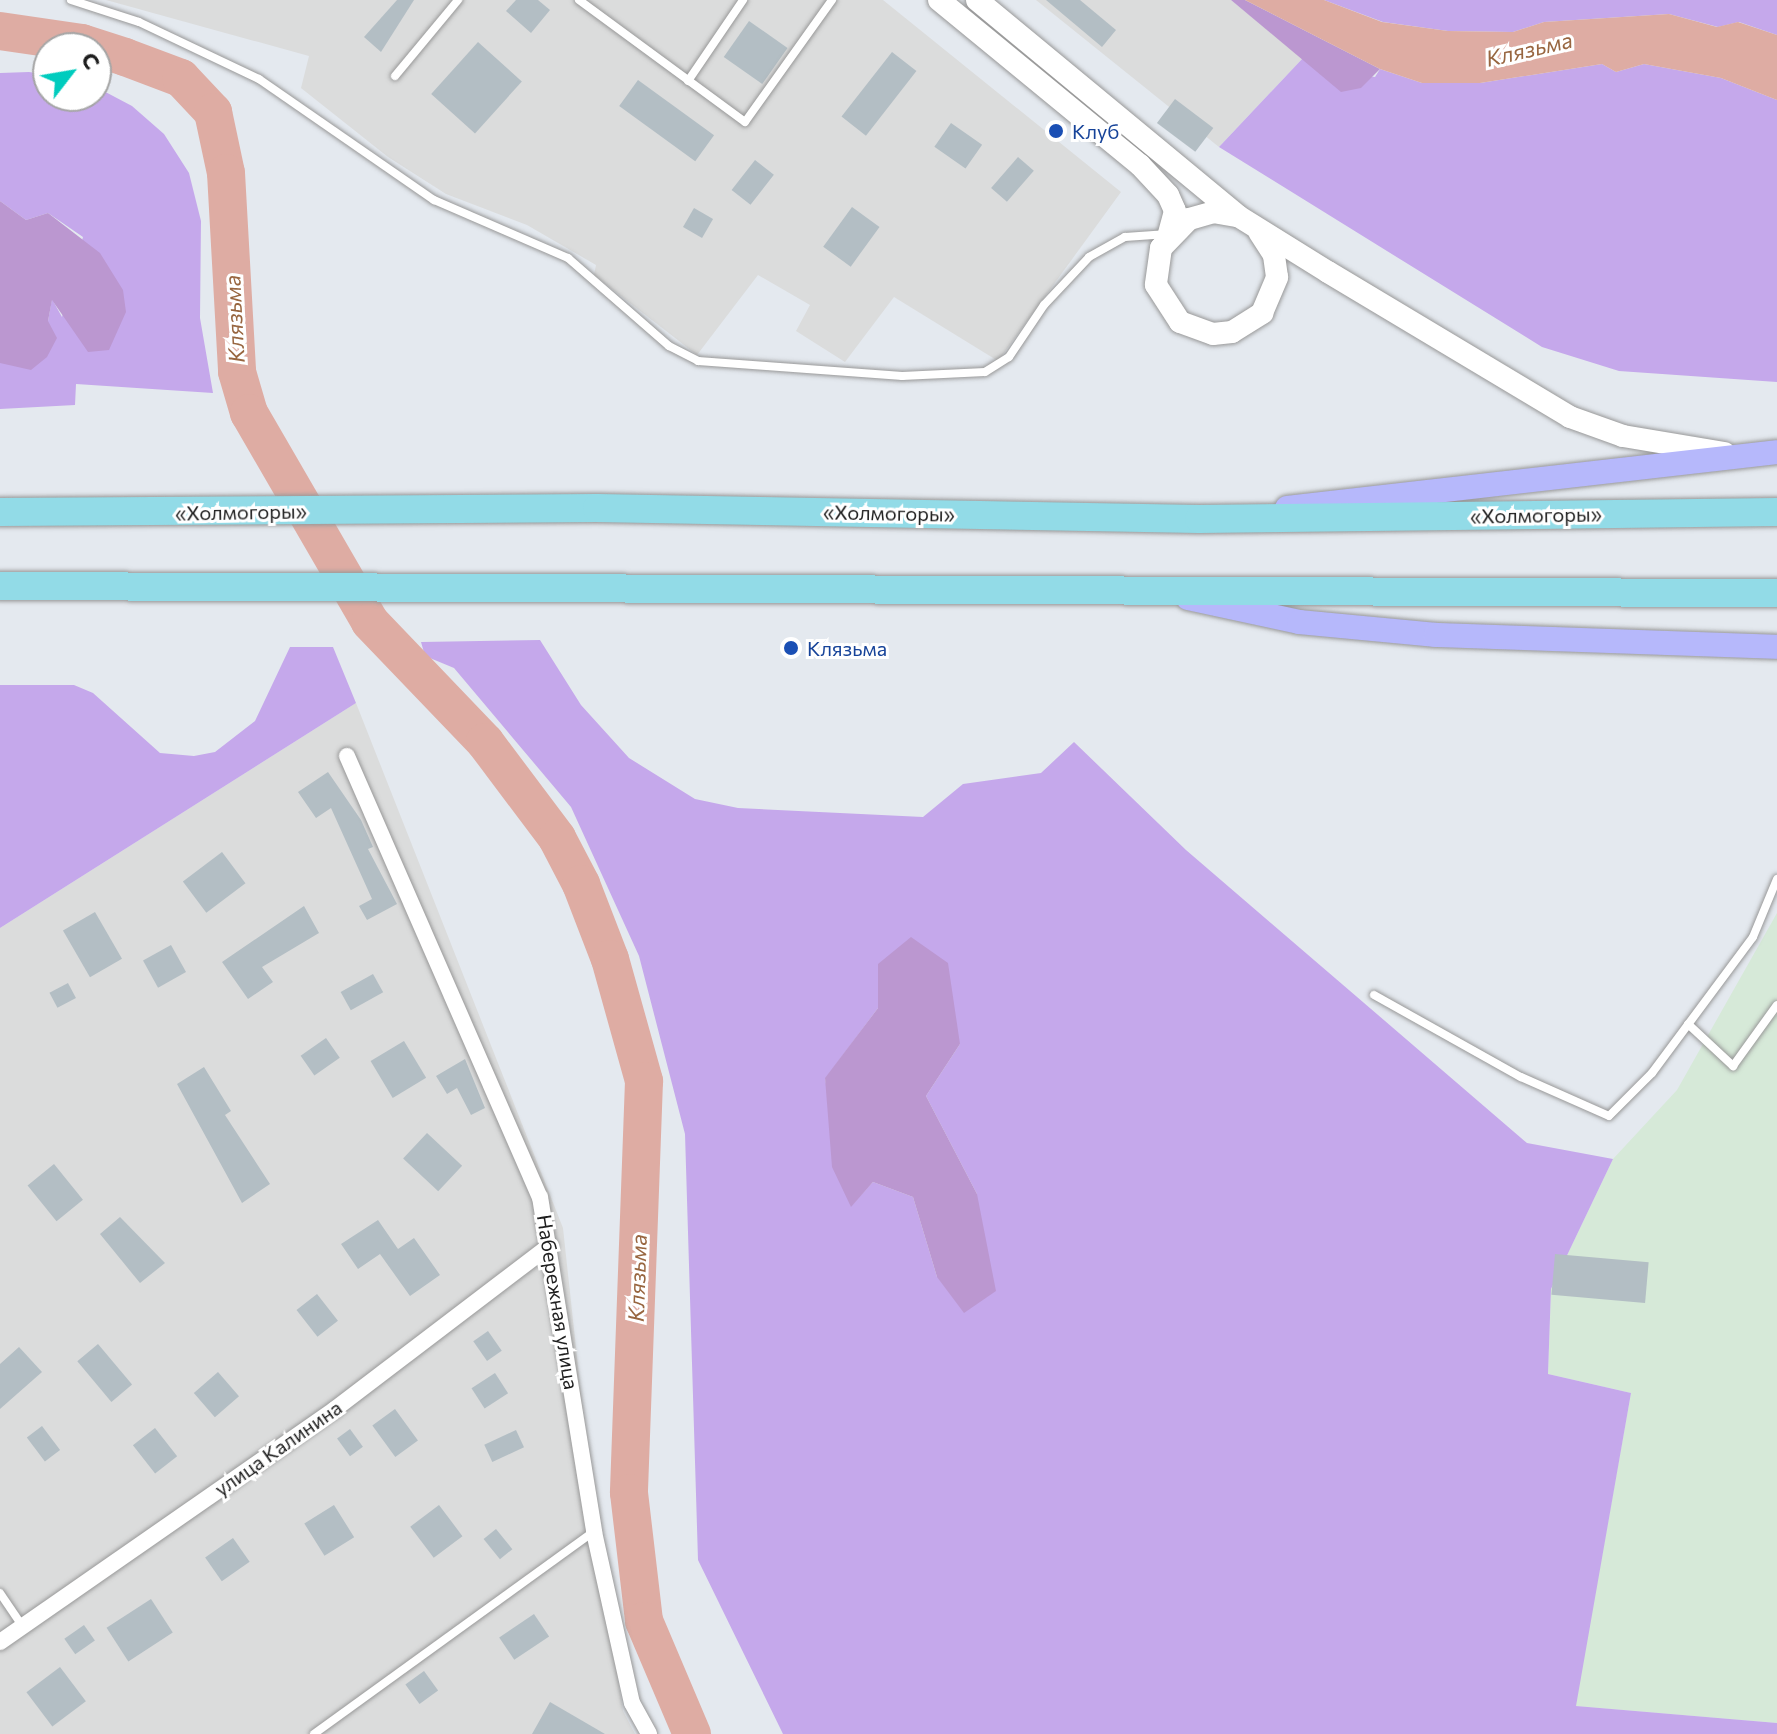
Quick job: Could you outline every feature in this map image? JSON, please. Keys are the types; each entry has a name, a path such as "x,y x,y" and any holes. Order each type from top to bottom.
{"highway":[{"name":"«Холмогоры»","path":"0,512 503,509 1199,519 1777,512"},
{"path":"0,586 550,585 1777,593"}],"main road":[{"path":"1199,519 1777,452"},
{"path":"1146,589 1299,622 1436,635 1777,647"}],"street":[{"path":"939,0 1140,165 1168,195 1175,211 1156,264 1162,301 1180,322 1213,334 1253,322 1269,303 1274,255 1246,221 1201,214 1169,234"},
{"path":"977,0 1246,221 1570,417 1623,436 1739,455"},
{"name":"Набережная улица","path":"347,756 540,1197 594,1532 632,1703 649,1734"},
{"name":"улица Калинина","path":"0,1642 335,1409 550,1245"}],"lane":[{"path":"71,0 139,22 259,79 434,200 568,258 669,346 698,361 902,376 985,372 1009,357 1044,305 1089,257 1125,237 1169,234"},
{"path":"395,76 458,0"},
{"path":"579,0 745,122 832,0"},
{"path":"688,81 743,0"},
{"path":"1374,995 1521,1077 1609,1116 1688,1024 1753,937 1777,879"},
{"path":"1688,1024 1733,1066 1777,1005"},
{"path":"314,1734 594,1532"},
{"path":"0,1593 24,1628"}],"shaded area":[{"path":"106,0 883,0 1121,192 998,361 894,297 845,362 796,331 810,305 758,275 697,355 594,275 596,265 527,225 446,194 388,157 301,88 309,56"},
{"path":"1036,0 1231,0 1303,58 1219,147"},
{"path":"1231,0 1245,0 1380,69 1361,88 1341,92"},
{"path":"1324,0 1777,0 1777,35 1739,22 1718,27 1669,14 1544,22 1513,32 1448,31 1383,22"},
{"path":"1303,58 1317,69 1375,77 1380,69 1422,83 1480,83 1602,64 1616,72 1644,64 1721,78 1777,100 1777,382 1619,371 1542,347 1219,147"},
{"path":"32,72 32,112 112,112 112,95 132,106 164,134 189,173 201,221 200,318 213,393 76,384 75,405 0,409 0,363 10,362 48,321 52,299 62,317 83,237 48,213 26,220 0,201 0,73"},
{"path":"0,201 26,220 48,213 100,253 123,290 126,312 109,350 88,352 52,300 48,321 57,338 47,357 31,370 0,363"},
{"path":"540,640 581,705 629,758 695,799 738,808 923,817 963,784 1041,773 1074,742 1186,850 1527,1143 1613,1159 1551,1289 1548,1374 1631,1393 1576,1706 1777,1723 1777,1734 783,1734 698,1560 685,1134 639,956 571,807 454,668 425,656 421,642","holes":["878,964 960,1044 926,1096 977,1194 937,1277 913,1197 873,1182 851,1206 825,1079 878,1008"]},
{"path":"290,647 333,647 356,703 0,928 0,685 74,685 93,693 160,753 194,756 215,752 255,721"},
{"path":"356,703 563,1228 598,1550 623,1711 635,1734 0,1734 0,928"},
{"path":"1777,913 1777,1723 1575,1706 1631,1393 1548,1374 1551,1289 1613,1159 1677,1090"},
{"path":"911,937 948,963 960,1044 926,1096 977,1194 996,1291 964,1313 937,1277 913,1197 873,1182 851,1207 832,1167 825,1078 878,1008 878,964"}],"water":[{"path":"1245,0 1324,0 1382,22 1448,31 1513,32 1544,22 1669,14 1717,27 1738,22 1777,35 1777,100 1721,78 1644,64 1616,72 1602,64 1480,83 1422,83 1380,69"}],"building":[{"path":"397,0 414,0 381,52 364,37"},
{"path":"516,0 538,0 550,10 531,33 506,11"},
{"path":"1046,0 1080,0 1116,30 1102,47"},
{"path":"749,21 788,48 762,84 724,57"},
{"path":"478,42 522,81 475,133 431,94"},
{"path":"892,52 916,71 866,136 842,117"},
{"path":"638,80 714,135 695,161 619,106"},
{"path":"1175,99 1213,128 1195,152 1157,123"},
{"path":"951,123 982,145 965,169 934,147"},
{"path":"1018,157 1034,171 1007,202 991,188"},
{"path":"755,160 774,175 751,205 732,190"},
{"path":"852,207 880,227 851,267 823,247"},
{"path":"694,208 713,219 702,238 683,227"},
{"path":"328,772 361,820 373,847 368,849 397,904 367,920 359,906 372,899 331,808 316,818 298,792"},
{"path":"222,852 245,883 206,913 183,881"},
{"path":"304,906 319,933 262,967 273,982 248,999 222,962"},
{"path":"95,912 122,959 90,977 63,930"},
{"path":"171,945 186,972 158,988 143,961"},
{"path":"373,974 383,992 351,1010 341,992"},
{"path":"68,983 76,998 57,1008 49,993"},
{"path":"326,1038 340,1058 314,1075 301,1056"},
{"path":"404,1041 426,1078 393,1098 371,1061"},
{"path":"465,1059 485,1108 471,1115 457,1088 447,1094 436,1076"},
{"path":"204,1067 231,1111 225,1115 270,1184 242,1203 177,1084"},
{"path":"427,1133 462,1166 438,1191 403,1159"},
{"path":"54,1164 83,1200 57,1221 28,1185"},
{"path":"120,1217 165,1263 140,1283 100,1234"},
{"path":"378,1220 398,1249 414,1238 440,1275 410,1296 380,1254 358,1269 341,1244"},
{"path":"1555,1254 1649,1262 1645,1303 1551,1295"},
{"path":"317,1294 338,1321 317,1337 297,1310"},
{"path":"488,1331 502,1351 487,1361 473,1341"},
{"path":"98,1344 132,1385 111,1402 77,1361"},
{"path":"19,1347 42,1372 0,1409 0,1364"},
{"path":"218,1372 239,1396 215,1417 194,1393"},
{"path":"495,1373 508,1393 485,1408 472,1388"},
{"path":"395,1409 418,1441 395,1457 372,1425"},
{"path":"42,1426 60,1450 45,1461 27,1437"},
{"path":"155,1428 177,1456 155,1474 133,1445"},
{"path":"350,1429 363,1447 350,1456 337,1438"},
{"path":"516,1430 524,1447 492,1462 484,1445"},
{"path":"334,1505 354,1537 324,1556 304,1524"},
{"path":"439,1505 462,1536 434,1558 410,1527"},
{"path":"496,1529 512,1549 500,1559 484,1539"},
{"path":"233,1538 250,1562 222,1581 205,1558"},
{"path":"151,1599 173,1633 128,1661 107,1628"},
{"path":"534,1614 549,1636 514,1660 499,1637"},
{"path":"84,1625 95,1641 75,1654 64,1639"},
{"path":"60,1667 86,1701 52,1727 26,1692"},
{"path":"424,1671 438,1690 419,1704 405,1685"},
{"path":"550,1702 605,1734 532,1734"}],"waterway":[{"name":"Клязьма","path":"0,31 82,43 181,78 213,112 226,173 237,372 249,413 370,622 485,742 557,838 581,884 610,959 644,1081 629,1493 644,1621 692,1734"}],"place":[{"name":"Клуб","path":"1056,131"},
{"name":"Клязьма","path":"791,648"}]}
